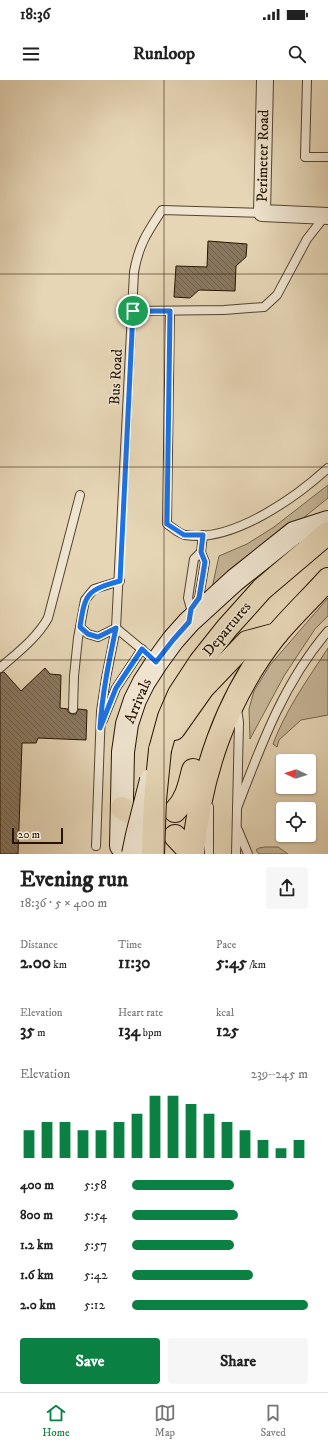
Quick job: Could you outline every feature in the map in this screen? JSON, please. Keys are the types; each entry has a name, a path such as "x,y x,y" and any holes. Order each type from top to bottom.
{"main road":[{"name":"Arrivals","path":"127,850 123,752 126,724 149,656 173,640 190,615 214,598 294,533 328,522"},
{"name":"Departures","path":"127,850 137,835 169,717 189,678 200,662 262,589 328,533"},
{"path":"192,854 197,818 206,776 217,740 236,697 248,675 277,634 328,579"},
{"path":"160,750 203,688 247,642 277,634"},
{"path":"175,811 184,802 211,718 236,697"},
{"name":"Departures","path":"153,854 155,800 160,750"},
{"path":"175,836 192,854"}],"street":[{"name":"Perimeter Road","path":"265,80 262,213 327,216"}],"lane":[{"path":"307,80 305,157 328,157"},
{"name":"Bus Road","path":"96,846 101,711 116,628 120,581 134,272 138,254 145,236 162,210 262,213"},
{"path":"133,311 224,310 264,307 277,295 307,239 327,216"},
{"path":"170,311 167,524 184,535 210,535 240,526 273,509 316,480 328,468"},
{"path":"0,668 37,634 48,618 80,495"},
{"path":"190,615 188,598 194,559 201,552 203,535"},
{"path":"73,709 75,669 85,600 94,589 120,581"},
{"path":"80,627 88,634 98,637 116,628 149,656 116,688 100,728"},
{"path":"237,808 263,740 277,710 305,661 328,630"},
{"path":"236,697 239,722 236,854"},
{"path":"206,776 209,801 209,854"},
{"path":"236,827 248,854"}],"shaded area":[{"path":"328,485 328,498 251,560 212,588 219,556 247,544 274,527"},
{"path":"328,598 328,616 315,629 284,676 250,739 249,709 254,691 270,665"},
{"path":"328,648 328,715 301,720 279,740 277,747 273,744 284,719 298,694"},
{"path":"265,847 278,847 288,854 259,854 256,850"}],"building":[{"path":"208,241 247,244 246,257 236,266 235,291 199,290 190,298 174,297 176,266 207,267"},
{"path":"45,668 50,674 61,675 60,708 68,709 68,712 72,714 76,714 78,709 87,710 86,740 38,738 36,743 22,743 18,854 0,854 0,673 4,672 21,691"}],"route":[{"path":"133,311 170,311 167,524 184,535 203,535 201,552 205,562 199,598 191,609 189,622 156,662 142,649 116,688 100,728 106,678 116,628 98,637 88,634 80,627 85,600 94,589 120,581 133,311"}]}
